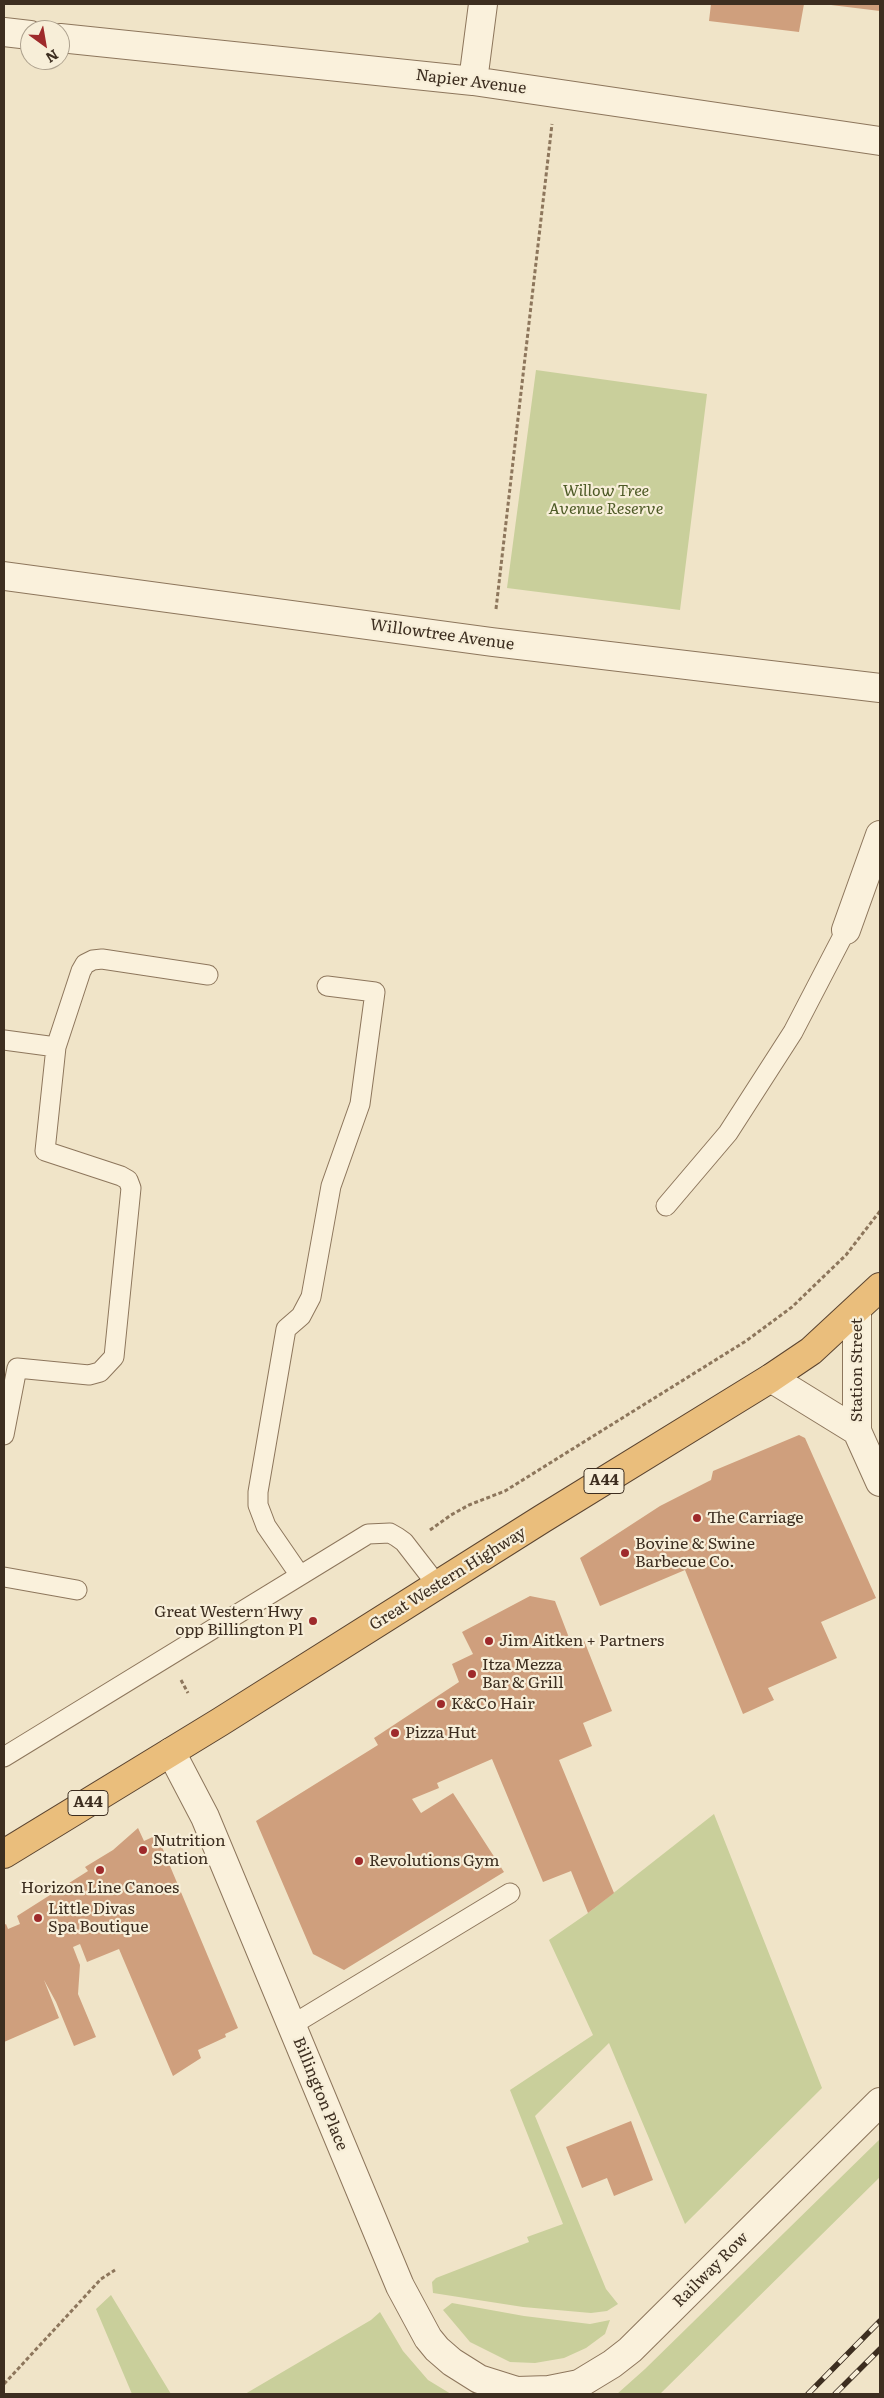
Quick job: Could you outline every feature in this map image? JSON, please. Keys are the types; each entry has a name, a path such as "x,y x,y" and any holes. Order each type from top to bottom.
{"highway":[{"name":"Great Western Highway","path":"4,1854 771,1378 811,1351 858,1310 880,1287"}],"street":[{"path":"473,81 483,4"},
{"path":"4,32 20,34"},
{"name":"Napier Avenue","path":"70,39 473,81 880,141"},
{"name":"Willowtree Avenue","path":"4,576 492,642 880,688"},
{"path":"846,930 880,835"},
{"name":"Station Street","path":"858,1310 857,1431 880,1482"},
{"name":"Station Street","path":"771,1378 857,1431"},
{"name":"Billington Place","path":"171,1752 205,1817 384,2252 428,2338 437,2349 479,2379 517,2390"},
{"name":"Railway Row","path":"517,2390 548,2390 579,2384 612,2364 630,2350 880,2102"}],"lane":[{"path":"666,1206 728,1133 783,1048 846,930"},
{"path":"4,1435 17,1368 89,1376 100,1372 114,1357 131,1188 128,1180 121,1176 45,1151 56,1047 81,971 85,964 93,960 102,959 208,976"},
{"path":"299,1574 266,1526 258,1505 258,1492 286,1329 301,1316 312,1297 331,1186 360,1104 375,992 327,986"},
{"path":"4,1040 56,1047"},
{"path":"4,1757 299,1574 368,1534 390,1532 404,1542 438,1586"},
{"path":"4,1577 77,1590"},
{"path":"292,2025 510,1893"}],"path":[{"path":"492,642 555,94"},
{"path":"408,1548 451,1515 469,1505 505,1491 746,1341 770,1324 792,1307 846,1255 880,1211"},
{"path":"177,1674 188,1692"},
{"path":"4,2384 101,2279 116,2270"}],"green space":[{"name":"Willow Tree Avenue Reserve","path":"536,370 707,394 680,610 507,588"},
{"path":"714,1814 822,2088 685,2224 609,2043 535,2116 606,2289 618,2304 607,2311 591,2313 523,2307 433,2293 432,2282 436,2278 529,2242 527,2237 563,2224 510,2090 593,2035 549,1940 588,1913"},
{"path":"880,2139 880,2177 660,2394 617,2394 645,2369"},
{"path":"111,2295 171,2394 132,2394 96,2309"},
{"path":"452,2303 524,2316 590,2324 610,2320 605,2334 586,2348 564,2358 535,2363 510,2362 470,2342 443,2310"},
{"path":"380,2312 403,2351 428,2380 451,2394 245,2394 371,2320"}],"building":[{"path":"711,4 804,4 799,32 709,21"},
{"path":"880,4 880,11 831,5"},
{"path":"799,1435 805,1438 876,1598 821,1622 837,1658 768,1688 774,1700 743,1714 685,1570 600,1606 580,1558 660,1506 711,1480 713,1471"},
{"path":"530,1596 555,1601 571,1643 583,1638 612,1711 583,1723 592,1746 559,1760 614,1893 588,1913 571,1871 543,1882 492,1759 437,1783 439,1788 412,1799 421,1813 453,1793 504,1872 344,1970 313,1954 256,1821 378,1745 374,1738 459,1682 452,1664 473,1654 462,1632"},
{"path":"138,1828 144,1841 157,1835 238,2028 225,2034 226,2037 198,2050 201,2058 173,2076 119,1949 87,1962 80,1944 73,1947 80,1965 78,1994 96,2037 74,2046 56,2002 44,1980 59,2018 4,2042 4,1925 6,1924 8,1929 20,1924 17,1916 88,1871 85,1867 113,1850"},
{"path":"631,2121 653,2180 614,2196 607,2178 582,2188 566,2147"}],"railway":[{"path":"808,2394 880,2321"},
{"path":"835,2394 880,2349"}],"place":[{"name":"The Carriage","path":"697,1518"},
{"name":"Bovine & Swine Barbecue Co.","path":"625,1553"},
{"name":"Great Western Hwy opp Billington Pl","path":"313,1621"},
{"name":"Jim Aitken + Partners","path":"489,1641"},
{"name":"Itza Mezza Bar & Grill","path":"472,1674"},
{"name":"K&Co Hair","path":"441,1704"},
{"name":"Pizza Hut","path":"395,1733"},
{"name":"Nutrition Station","path":"143,1850"},
{"name":"Revolutions Gym","path":"359,1861"},
{"name":"Horizon Line Canoes","path":"100,1870"},
{"name":"Little Divas Spa Boutique","path":"38,1918"}]}
